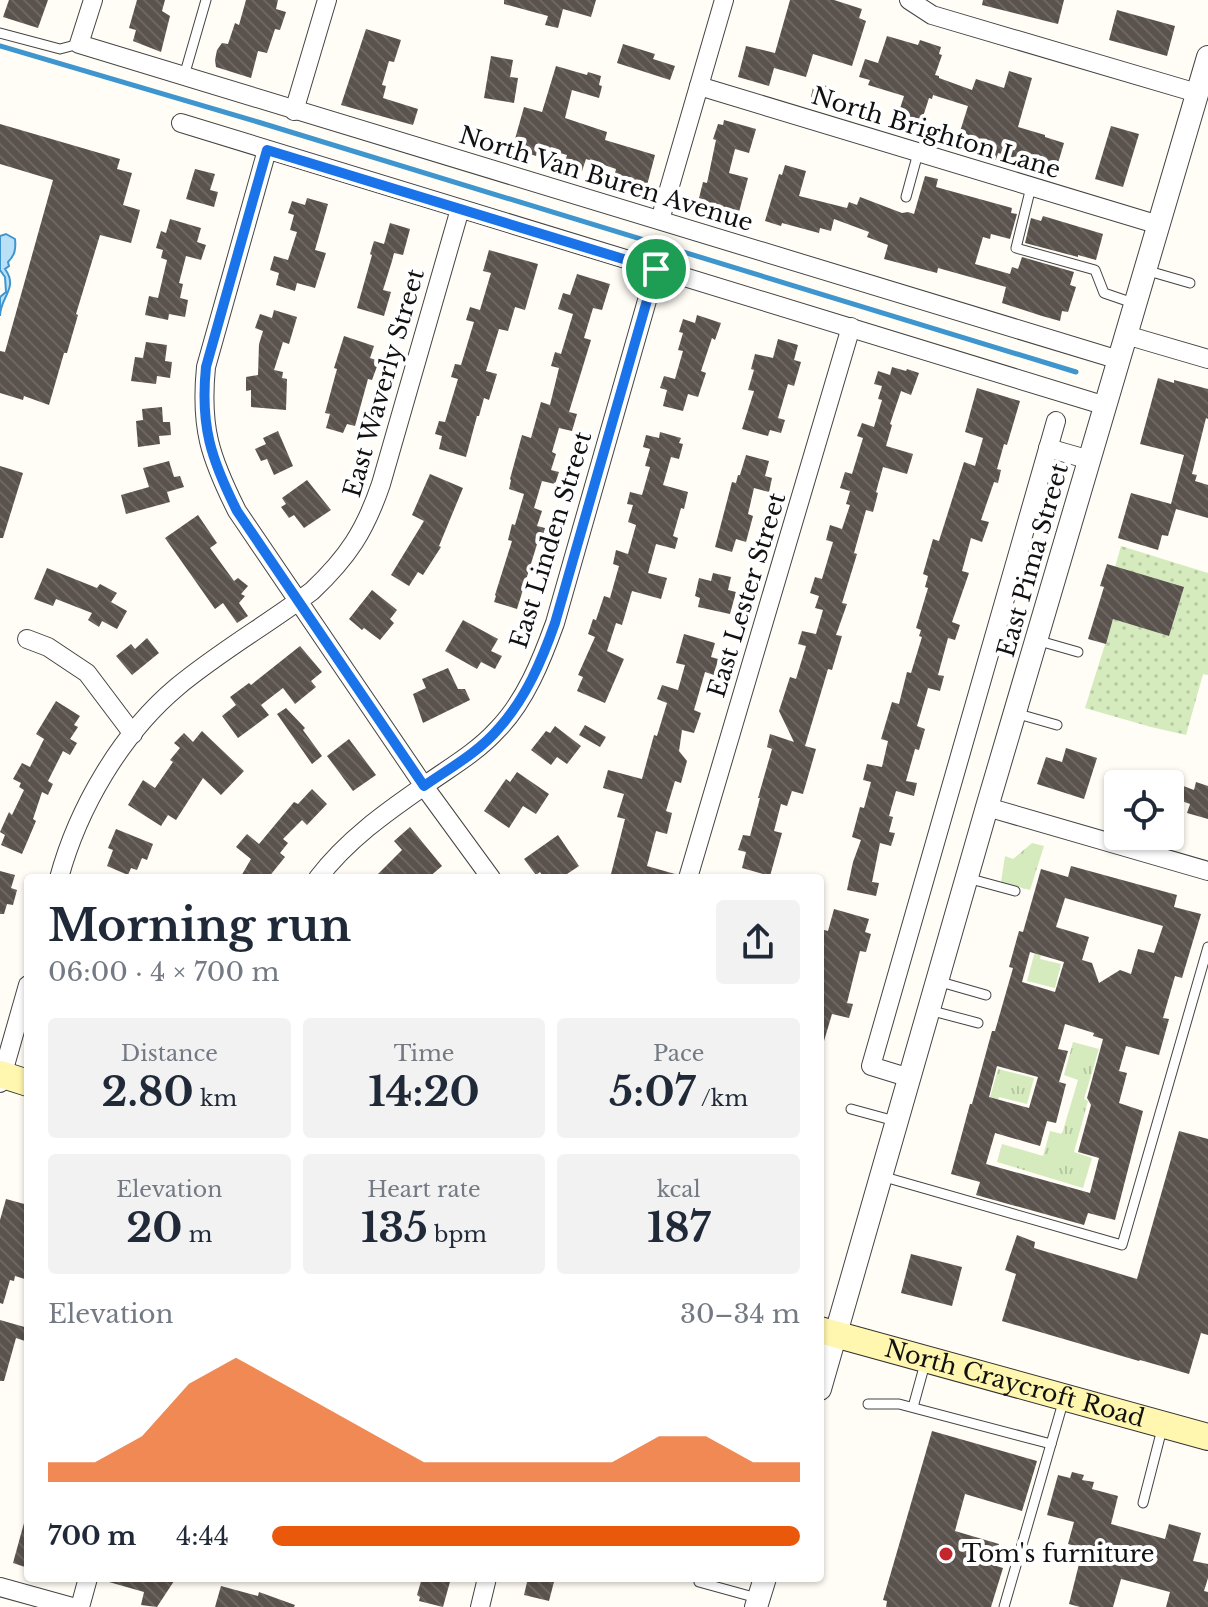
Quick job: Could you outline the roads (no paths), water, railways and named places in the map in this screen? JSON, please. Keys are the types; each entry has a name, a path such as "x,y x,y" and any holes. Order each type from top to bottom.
{"main road":[{"path":"1,1077 24,1082"},
{"name":"North Craycroft Road","path":"828,1332 1208,1437"}],"street":[{"path":"79,44 93,0"},
{"path":"294,111 327,0"},
{"path":"660,220 724,0"},
{"path":"909,0 932,15 1197,93"},
{"name":"North Van Buren Avenue","path":"79,44 1119,360"},
{"name":"East Pima Street","path":"824,1360 828,1332 881,1176 1208,57"},
{"name":"North Brighton Lane","path":"699,86 1159,225"},
{"path":"181,123 1106,406"},
{"path":"267,150 206,367 203,395 211,452 237,511 424,786 488,874"},
{"name":"East Waverly Street","path":"60,874 71,838 86,807 103,776 133,734 177,688 298,602 329,575 359,536 381,484 460,209"},
{"name":"East Linden Street","path":"322,874 364,829 462,760 501,727 528,687 555,623 656,269"},
{"name":"East Lester Street","path":"689,874 851,327"},
{"path":"1126,335 1208,359"},
{"name":"East Pima Street","path":"910,1078 871,1066 1056,421"},
{"path":"1048,448 1090,460"},
{"path":"27,639 48,647 87,673 133,734"},
{"path":"987,807 1208,871"},
{"path":"1,1077 24,999"},
{"path":"80,1607 87,1582"},
{"path":"480,1607 486,1582"},
{"path":"0,1587 72,1607"}],"lane":[{"path":"184,76 206,0"},
{"path":"0,33 60,49 79,44"},
{"path":"906,197 918,153"},
{"path":"1031,187 1016,248 1095,270 1104,293 1135,303"},
{"path":"1145,270 1190,283"},
{"path":"1036,640 1078,652"},
{"path":"1015,713 1057,725"},
{"path":"967,878 1015,891"},
{"path":"881,1176 1122,1245 1208,947"},
{"path":"937,981 986,995"},
{"path":"929,1010 978,1023"},
{"path":"851,1109 897,1121"},
{"path":"913,1407 926,1360"},
{"path":"1004,1607 1064,1397"},
{"path":"868,1404 913,1407 1051,1444"},
{"path":"1143,1503 1164,1424"},
{"path":"699,1582 760,1594"}],"water":[{"path":"6,234 15,239 15,246 9,266 5,269 10,287 0,316 0,297 6,292 5,277 0,270 0,236"}],"waterway":[{"path":"0,46 1076,372"}],"place":[{"name":"Tom's furniture","path":"946,1554"}]}
